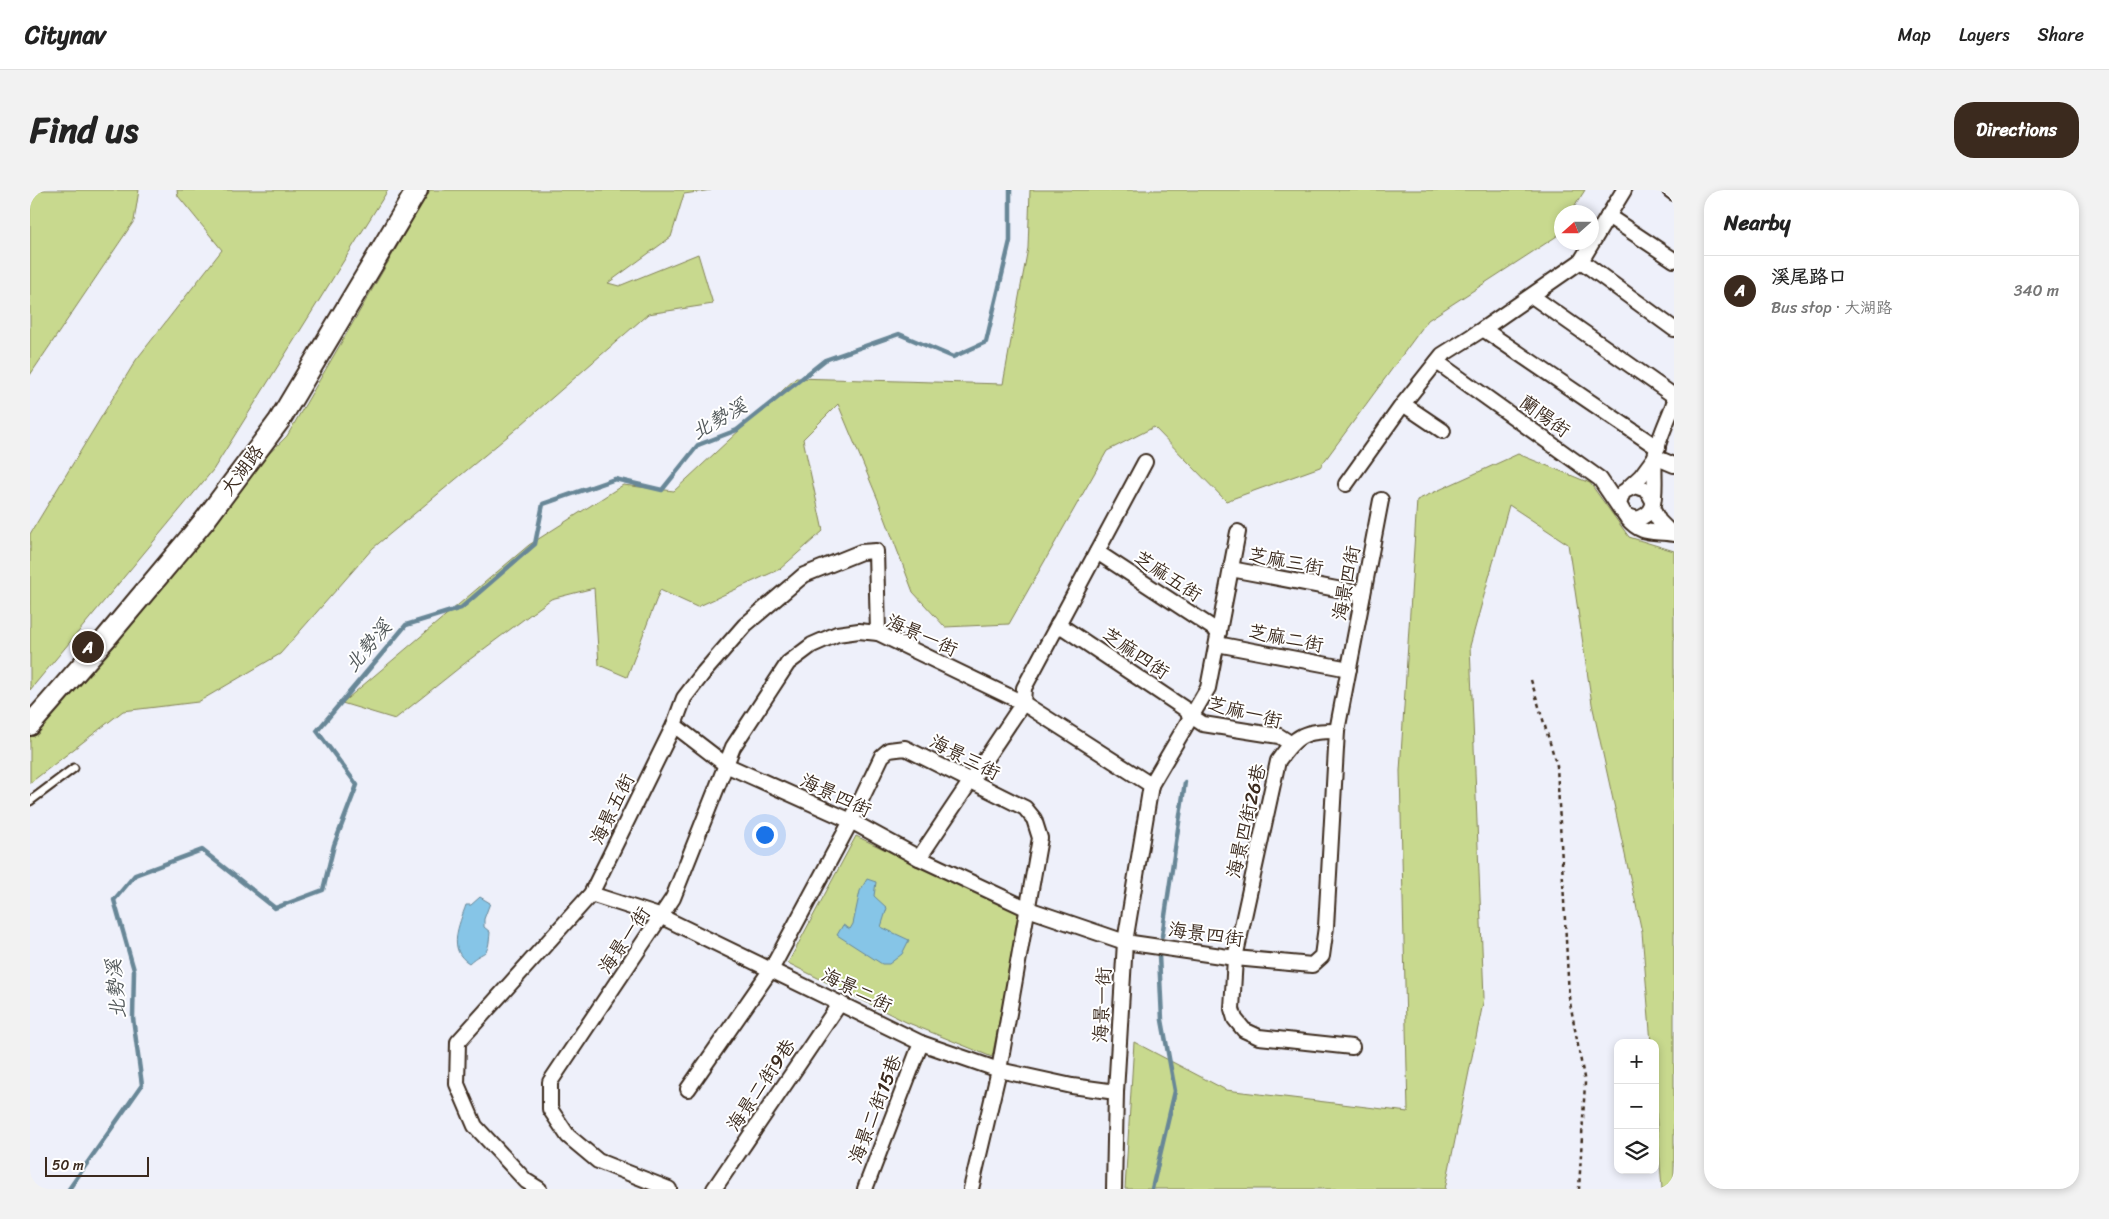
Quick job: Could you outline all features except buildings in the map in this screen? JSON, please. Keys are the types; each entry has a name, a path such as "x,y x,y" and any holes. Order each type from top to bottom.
{"street":[{"name":"大湖路","path":"30,724 107,637 205,520 279,421 417,190"},
{"path":"1346,484 1403,404 1442,355 1483,330 1582,261 1624,190"},
{"path":"1670,190 1674,193"},
{"path":"1608,216 1674,260"},
{"path":"1582,261 1674,329"},
{"path":"1532,296 1674,396"},
{"name":"蘭陽街","path":"1483,330 1674,465"},
{"name":"蘭陽街","path":"1437,362 1600,479 1632,523 1648,533 1673,534"},
{"path":"1656,452 1652,504 1649,513 1637,519 1623,513 1620,497 1641,476 1656,452 1674,402"},
{"path":"1403,404 1443,432"},
{"path":"919,858 1023,703 1024,688 1145,462"},
{"name":"蘭陽街","path":"1628,488 1641,486 1647,490 1659,521 1673,534"},
{"name":"海景四街","path":"674,724 726,764 851,821 919,858 1028,909 1125,942 1235,958 1312,965 1322,956 1326,927 1337,731 1380,500"},
{"path":"1151,785 1208,688 1238,532"},
{"name":"海景五街","path":"539,1189 526,1182 475,1126 457,1084 458,1042 591,894 674,724 684,698 745,625 804,575 861,552 876,551 878,634"},
{"name":"芝麻五街","path":"1097,552 1218,638"},
{"name":"芝麻三街","path":"1231,569 1363,594"},
{"name":"芝麻四街","path":"1058,624 1185,709 1191,716"},
{"name":"海景一街","path":"669,1189 598,1161 568,1136 550,1110 550,1082 673,898 733,747 788,663 812,645 837,634 859,631 878,634 1023,703 1151,785 1125,942 1116,1092 1114,1189"},
{"name":"芝麻二街","path":"1218,638 1349,669"},
{"name":"芝麻一街","path":"1191,716 1203,724 1279,736 1290,743"},
{"path":"1290,743 1303,734 1314,731 1337,731"},
{"name":"海景四街26巷","path":"1290,743 1278,761 1235,958 1232,1009 1235,1020 1244,1030 1259,1037 1352,1047"},
{"name":"海景三街","path":"688,1089 772,968 851,821 882,756 889,750 905,748 1025,808 1034,819 1040,838 999,1070 971,1189"},
{"name":"海景二街","path":"591,894 662,917 772,968 921,1043 999,1070 1072,1086 1116,1092"},
{"name":"海景二街9巷","path":"714,1189 840,1003"},
{"name":"海景二街15巷","path":"865,1189 921,1043"}],"lane":[{"path":"30,801 74,768"}],"path":[{"path":"1531,680 1557,766 1569,998 1585,1083 1579,1189"}],"green space":[{"path":"30,190 139,190 134,221 30,375"},
{"path":"177,190 388,190 213,470 30,690 30,534 136,360 222,250 178,196"},
{"path":"430,190 711,190 684,194 671,237 608,283 619,286 698,254 713,304 648,314 514,431 373,548 280,654 198,702 123,711 30,783 30,732 242,480 287,436"},
{"path":"1030,190 1585,190 1575,205 1554,205 1554,238 1428,320 1320,467 1226,501 1154,427 1107,451 1009,624 945,627 913,592 879,502 838,404 803,439 823,531 780,569 697,607 660,590 627,677 599,665 594,588 551,599 469,660 395,719 342,703 529,545 623,485 674,491 796,378 1003,384 1028,248"},
{"path":"1518,454 1590,483 1629,537 1674,551 1674,1189 1662,1189 1659,1150 1659,1039 1651,1039 1642,932 1592,704 1568,544 1509,505 1470,646 1484,998 1445,1189 1125,1189 1134,1042 1226,1090 1408,1112 1400,771 1417,500"},
{"path":"856,836 1021,914 992,1057 906,1022 788,963"}],"water":[{"path":"867,879 876,882 874,896 887,908 881,927 909,940 902,954 889,964 882,964 837,935 843,925 850,929 853,924 860,891"},
{"path":"480,897 490,903 484,919 484,927 490,932 488,947 485,952 469,963 462,958 458,951 458,929 466,905 471,905"}],"waterway":[{"name":"北勢溪","path":"69,1189 142,1085 133,1018 134,970 114,900 135,875 202,850 275,908 323,890 334,845 357,785 317,731 406,625 461,608 535,544 543,504 615,479 662,490 698,445 737,430 825,360 899,334 953,357 986,342 1010,241 1010,190"},
{"path":"1162,936 1185,782"},
{"path":"1152,1189 1175,1091 1162,1020 1159,955"}],"place":[{"name":"溪尾路口","path":"88,647"}]}
